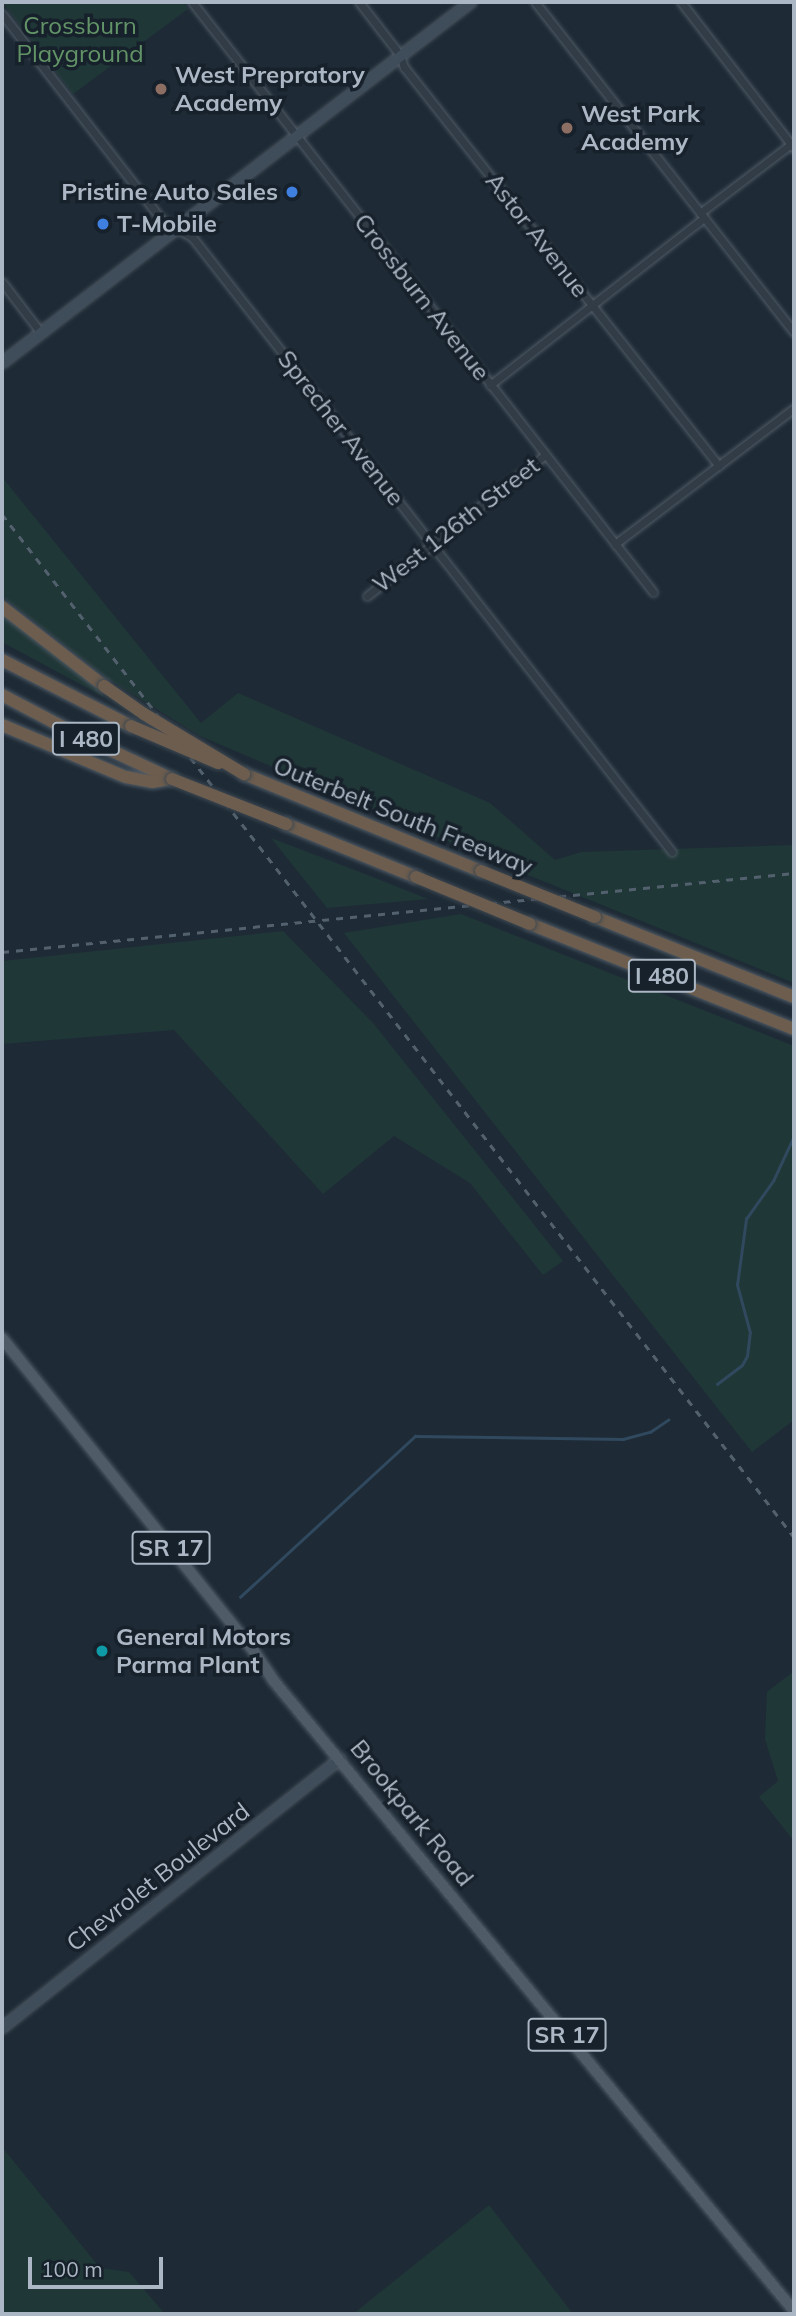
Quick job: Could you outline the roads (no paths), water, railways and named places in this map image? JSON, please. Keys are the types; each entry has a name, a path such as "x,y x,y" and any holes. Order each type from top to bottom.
{"highway":[{"path":"2,607 144,714 246,775"},
{"name":"Outerbelt South Freeway","path":"2,660 131,726 246,775 794,997"},
{"name":"I 480","path":"2,695 78,735 172,779 794,1029"},
{"path":"2,725 126,777 152,782 172,779"}],"main road":[{"path":"2,363 471,2"},
{"name":"Brookpark Road","path":"2,1338 253,1650 273,1680 794,2311"},
{"name":"Chevrolet Boulevard","path":"2,2028 340,1759"}],"street":[{"name":"Crossburn Avenue","path":"192,2 653,592"},
{"name":"Astor Avenue","path":"359,2 400,55 404,67 719,466"},
{"path":"535,2 794,332"},
{"path":"490,385 793,144 681,2"},
{"name":"Sprecher Avenue","path":"2,14 162,220 192,237 672,852"},
{"path":"2,282 41,333"},
{"path":"615,544 794,408"},
{"name":"West 126th Street","path":"367,596 545,455"}],"waterway":[{"path":"717,1384 742,1365 747,1356 750,1333 737,1285 746,1219 773,1181 794,1136"},
{"path":"240,1597 415,1436 623,1439 650,1432 668,1420"}],"railway":[{"path":"2,514 794,1537"},
{"path":"2,952 794,873"}],"place":[{"name":"West Prepratory Academy","path":"161,89"},
{"name":"West Park Academy","path":"567,128"},
{"name":"Pristine Auto Sales","path":"292,192"},
{"name":"T-Mobile","path":"103,224"},
{"name":"General Motors Parma Plant","path":"102,1651"}],"park label":[{"name":"Crossburn Playground","path":"80,40"}]}
